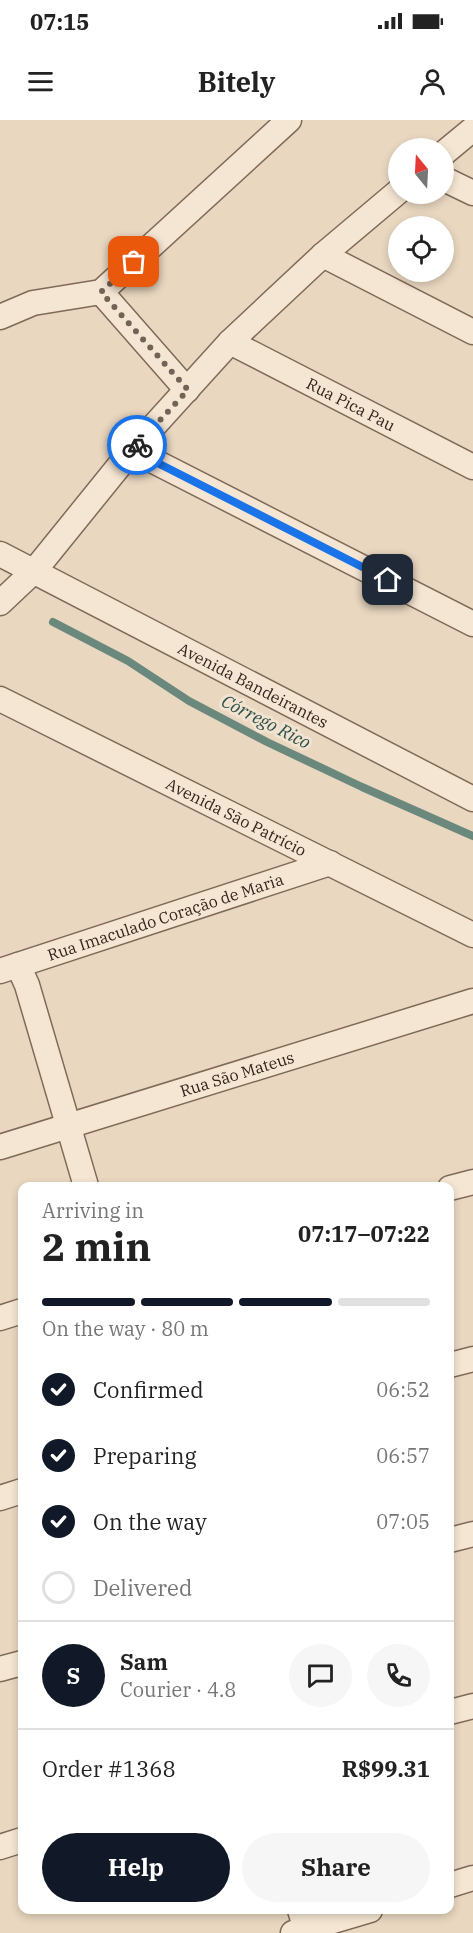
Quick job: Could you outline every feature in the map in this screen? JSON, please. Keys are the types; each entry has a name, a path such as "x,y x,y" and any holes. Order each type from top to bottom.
{"street":[{"path":"0,317 33,303 101,292 289,120"},
{"path":"454,145 473,129"},
{"path":"454,183 473,193"},
{"path":"0,603 35,570 132,450 230,342 323,255 388,199"},
{"path":"323,255 473,332"},
{"path":"101,292 188,390"},
{"name":"Rua Pica Pau","path":"230,342 473,467"},
{"path":"132,450 473,624"},
{"name":"Avenida Bandeirantes","path":"0,554 35,570 473,799"},
{"name":"Avenida São Patrício","path":"0,699 473,935"},
{"name":"Rua Imaculado Coração de Maria","path":"9,968 330,863"},
{"path":"9,968 27,985 85,1182"},
{"name":"Rua São Mateus","path":"0,1147 473,1001"},
{"path":"454,1187 473,1182"},
{"path":"0,1318 18,1312"},
{"path":"454,1364 473,1359"},
{"path":"0,1498 18,1492"},
{"path":"454,1539 473,1534"},
{"path":"0,1669 18,1663"},
{"path":"454,1711 473,1706"},
{"path":"0,1847 18,1841"},
{"path":"454,1884 473,1878"},
{"path":"301,1926 353,1914"}],"waterway":[{"name":"Córrego Rico","path":"53,622 128,661 189,701 267,742 473,836"}],"way so far":[{"path":"134,262 101,292 188,390 137,445"}],"route":[{"path":"137,445 132,450 388,580"}]}
